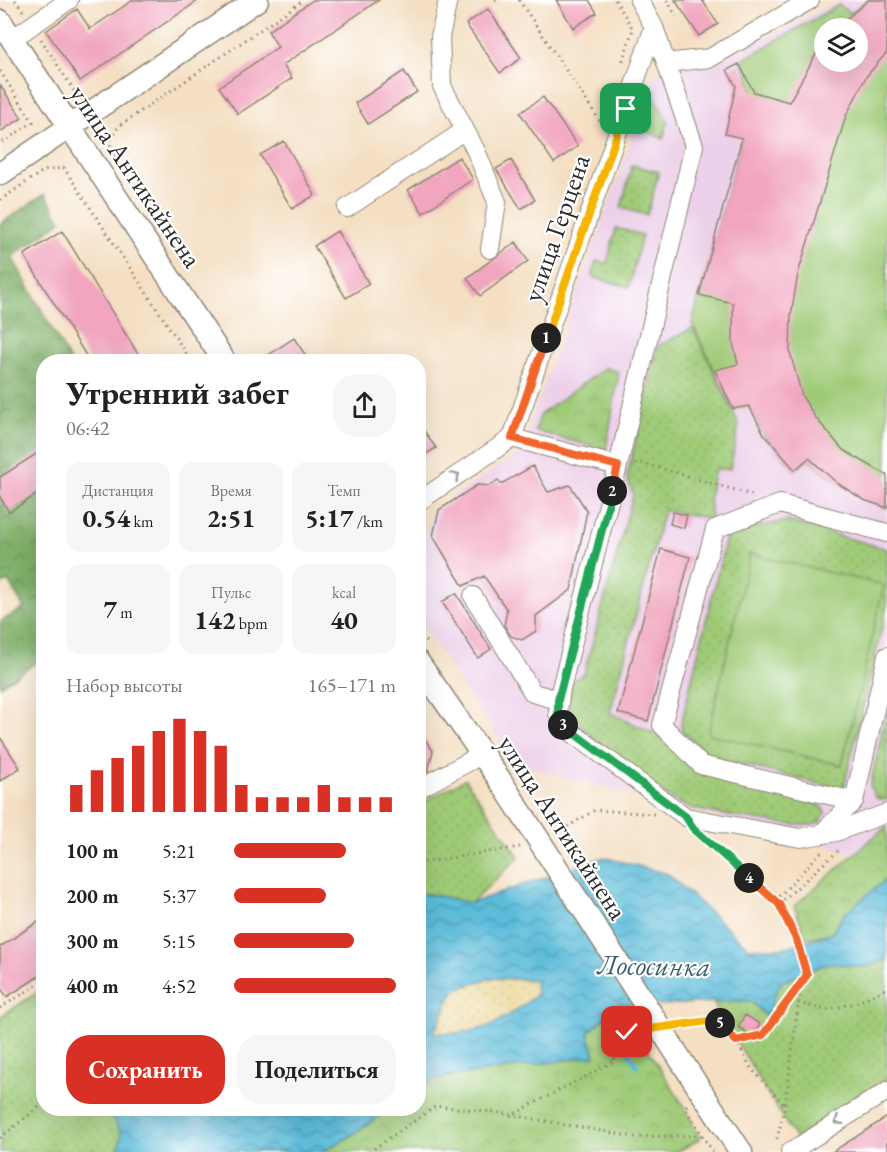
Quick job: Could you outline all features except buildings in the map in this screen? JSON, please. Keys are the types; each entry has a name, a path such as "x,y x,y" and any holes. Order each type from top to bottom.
{"main road":[{"path":"0,174 70,128 244,4"},
{"name":"улица Антикайнена","path":"6,30 220,354"},
{"name":"улица Антикайнена","path":"426,673 483,754 741,1152"}],"street":[{"path":"6,30 32,25 69,0"},
{"path":"448,0 440,37 442,86 465,130 496,202 490,249"},
{"path":"639,0 654,27 694,146 618,466 558,700 558,713 563,726 686,817 800,838 824,835 887,813"},
{"path":"666,63 710,58 810,0"},
{"name":"улица Герцена","path":"512,438 654,27"},
{"path":"347,208 465,130"},
{"path":"426,504 493,450 512,438 618,466"},
{"path":"854,801 701,765 662,725 715,530 780,504 887,533"},
{"path":"473,596 533,693 558,700"},
{"path":"824,835 854,801 887,656"},
{"path":"426,785 483,754"},
{"path":"790,1152 887,1091"}],"path":[{"path":"15,0 76,94 90,94"},
{"path":"110,138 118,126 304,0"},
{"path":"519,0 602,123"},
{"path":"615,0 633,29 619,71"},
{"path":"667,0 676,16"},
{"path":"0,70 33,122 0,144"},
{"path":"598,135 605,113"},
{"path":"0,200 43,171 64,168 187,354"},
{"path":"643,463 713,481 780,504"},
{"path":"686,817 693,828 779,904 796,939 807,975 763,1035 736,1041"},
{"path":"775,901 824,848 824,835"},
{"path":"779,904 840,849"},
{"path":"774,1152 784,1106 801,984"},
{"path":"0,1008 36,986"},
{"path":"798,1003 826,1010 856,1003 887,988"},
{"path":"671,1026 716,1020 736,1041 751,1068 784,1106"},
{"path":"510,1116 615,1061 612,1053 616,1036 649,1029"},
{"path":"426,1113 436,1106 495,1112 635,1137 702,1135 713,1152"},
{"path":"0,1138 36,1109"},
{"path":"369,1152 421,1116"}],"shaded area":[{"path":"842,0 887,0 887,826 856,853 515,764 426,631 426,532 433,510 520,452 656,71 715,63"}],"green space":[{"path":"868,0 887,0 887,508 845,487 809,459 795,470 764,434 749,406 733,409 692,323 754,93 742,60 814,19 814,72 868,72 868,18 816,18 839,5 850,13"},
{"path":"653,95 668,121 663,139 641,128"},
{"path":"632,165 659,172 647,215 621,208"},
{"path":"45,194 61,221 12,257 66,354 36,354 36,663 0,686 0,622 24,608 8,581 0,585 0,224"},
{"path":"616,228 642,235 629,287 592,277 596,261 607,263"},
{"path":"693,328 739,424 730,469 715,469 709,497 711,519 664,510 610,713 660,736 695,770 821,806 825,812 824,815 820,822 815,824 800,825 766,821 683,805 639,775 603,746 575,718 569,708 572,681 584,674 633,495 627,477 658,346"},
{"path":"605,368 619,372 606,450 535,431 541,414"},
{"path":"787,521 887,549 887,606 844,787 840,789 712,757 682,731 681,724 726,538 735,531"},
{"path":"750,554 884,585 842,765 708,734"},
{"path":"887,708 887,800 876,798 870,787"},
{"path":"465,779 519,857 471,903 426,894 426,801"},
{"path":"887,826 887,879 844,914 832,933 806,938 794,906"},
{"path":"887,960 887,1079 795,1138 712,1001 751,1001 766,1016 781,982 829,963 864,967"},
{"path":"36,994 36,1116 112,1116 122,1135 118,1152 0,1152 0,1017"},
{"path":"619,1004 685,1108 700,1139 677,1152 321,1152 349,1137 380,1116 426,1116 426,1084 433,1079 595,1056 588,1033"}],"sand":[{"path":"490,978 535,980 536,995 512,1014 489,1026 465,1032 433,1033 454,990"}],"water":[{"name":"Лососинка","path":"604,857 668,874 749,948 783,948 832,933 844,914 887,879 887,960 864,967 829,963 781,982 766,1017 751,1001 619,1004 588,1033 595,1056 433,1079 426,1084 426,894 471,903","holes":["490,978 535,980 536,995 490,1026 465,1032 434,1033 454,990"]},
{"path":"112,1116 380,1116 349,1137 321,1152 117,1152 122,1135"}],"waterway":[{"path":"613,1011 624,1045 637,1066"}],"route":[{"path":"626,109 512,438 618,466 558,700 558,713 563,726 686,817 693,828 779,904 796,939 807,975 763,1035 736,1041 733,1035 716,1020 627,1032"}]}
